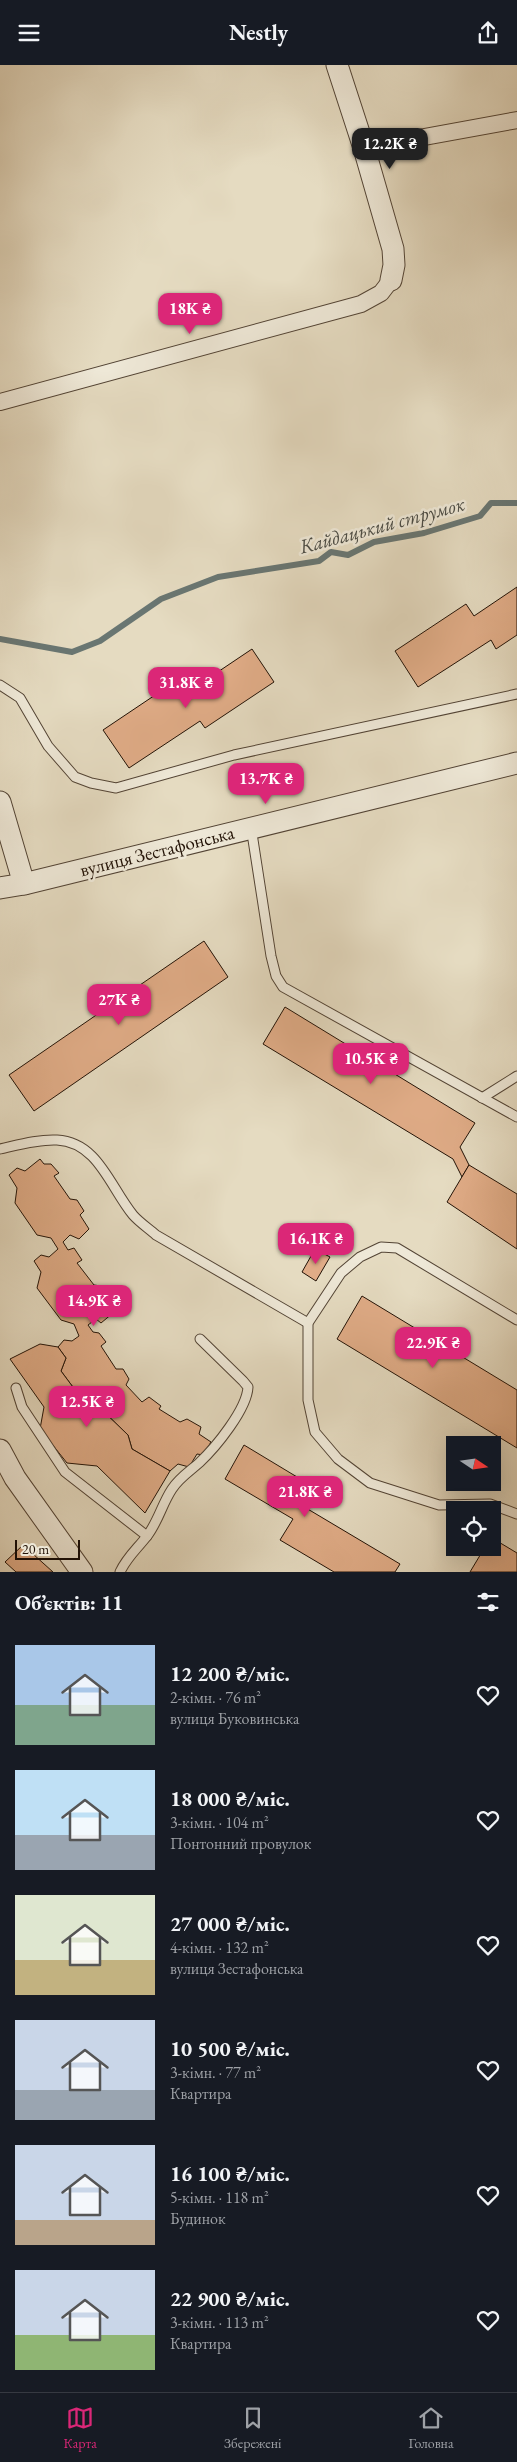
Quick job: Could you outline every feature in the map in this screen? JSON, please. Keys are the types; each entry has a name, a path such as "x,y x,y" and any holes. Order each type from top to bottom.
{"street":[{"path":"0,403 362,304 381,293 391,280 394,265 394,249 337,65"},
{"path":"364,148 517,120"},
{"name":"вулиця Зестафонська","path":"0,888 24,884 517,763"},
{"path":"0,802 24,884"},
{"path":"0,1450 20,1485 82,1572"}],"lane":[{"path":"0,685 20,698 48,746 75,777 91,783 116,788 234,755 517,695"},
{"path":"251,827 271,956 276,976 283,987 517,1117"},
{"path":"482,1098 517,1076"},
{"path":"0,1149 41,1140 58,1140 75,1144 90,1152 133,1216 156,1235 308,1323"},
{"path":"517,1321 397,1248 381,1247 360,1257 340,1273 308,1323 308,1400 315,1432 338,1459 370,1483 422,1500 440,1505 490,1504 517,1514"},
{"path":"120,1572 128,1557 147,1536 172,1490 184,1474 207,1455 246,1401 248,1387 200,1339"},
{"path":"16,1388 22,1407 65,1472 147,1536"}],"building":[{"path":"517,587 517,635 496,649 491,640 418,687 395,651 466,604 474,616"},
{"path":"252,649 274,682 205,728 200,721 129,768 103,730 176,681 185,694"},
{"path":"204,941 228,977 34,1111 9,1075"},
{"path":"285,1007 475,1123 460,1147 469,1165 462,1177 453,1159 263,1044"},
{"path":"40,1159 44,1164 51,1164 59,1173 54,1176 70,1199 77,1200 84,1211 80,1215 89,1229 79,1239 70,1235 63,1242 68,1250 74,1248 82,1260 77,1263 94,1285 101,1286 109,1299 104,1301 113,1313 101,1323 96,1319 88,1325 93,1332 99,1333 106,1342 101,1346 116,1369 123,1369 129,1379 126,1385 142,1402 149,1397 161,1406 159,1409 180,1422 187,1419 201,1427 199,1434 211,1442 203,1455 197,1454 189,1467 178,1464 170,1471 132,1449 128,1435 100,1408 87,1406 61,1371 66,1358 58,1347 64,1340 72,1341 79,1336 74,1324 61,1320 37,1288 41,1272 34,1261 41,1255 49,1257 58,1249 51,1238 37,1235 15,1203 17,1188 9,1175 17,1168 25,1171"},
{"path":"469,1165 517,1194 517,1249 447,1202"},
{"path":"315,1249 330,1257 316,1281 302,1272"},
{"path":"362,1296 517,1390 517,1448 501,1438 501,1436 497,1436 337,1339"},
{"path":"40,1344 58,1347 66,1358 61,1371 87,1406 100,1408 128,1435 132,1449 170,1471 145,1513 97,1466 67,1463 40,1429 44,1407 10,1359"},
{"path":"244,1445 312,1486 301,1505 400,1564 395,1572 334,1572 280,1540 293,1519 225,1479"},
{"path":"501,1543 517,1553 517,1572 470,1572 480,1556 501,1556"},
{"path":"23,1545 53,1572 16,1572 5,1562"}],"waterway":[{"name":"Кайдацький струмок","path":"0,639 72,652 100,641 161,599 218,577 319,561 331,552 348,555 374,542 424,533 480,516 491,503 517,503"}]}
